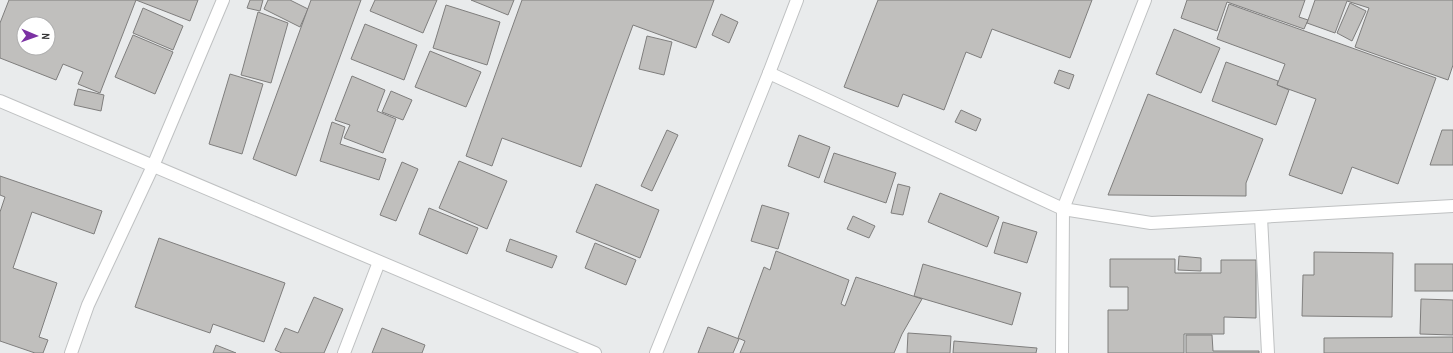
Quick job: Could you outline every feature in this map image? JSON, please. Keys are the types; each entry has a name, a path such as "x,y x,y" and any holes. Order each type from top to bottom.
{"lane":[{"path":"71,353 88,305 153,166 223,0"},
{"path":"656,353 797,0"},
{"path":"1062,353 1063,208 1145,0"},
{"path":"769,73 1063,208 1151,223 1453,206"},
{"path":"0,101 595,353"},
{"path":"1261,217 1268,353"},
{"path":"344,353 379,262"}],"building":[{"path":"9,0 136,0 100,93 78,84 83,72 63,64 56,80 0,58 0,23"},
{"path":"136,0 198,0 190,21"},
{"path":"250,0 263,0 260,11 247,8"},
{"path":"268,0 290,0 308,9 300,27 264,9"},
{"path":"311,0 361,0 296,176 253,159"},
{"path":"375,0 437,0 423,33 370,11"},
{"path":"471,0 514,0 508,15"},
{"path":"522,0 714,0 696,48 633,25 581,167 502,138 492,166 466,156"},
{"path":"878,0 1092,0 1070,58 992,29 981,58 966,52 944,110 903,94 898,107 844,87"},
{"path":"1187,0 1305,0 1299,17 1308,20 1304,29 1227,2 1217,31 1181,18"},
{"path":"1315,0 1453,0 1453,65 1448,80 1355,47 1369,8 1347,1 1335,33 1307,23"},
{"path":"1350,3 1366,11 1352,41 1337,33"},
{"path":"1229,4 1436,78 1398,184 1352,167 1342,194 1289,175 1316,99 1277,85 1285,64 1217,39"},
{"path":"446,5 500,22 487,65 433,48"},
{"path":"143,8 183,26 173,50 133,33"},
{"path":"258,12 288,23 271,83 241,75"},
{"path":"721,14 738,22 729,43 712,35"},
{"path":"365,24 417,45 404,80 351,59"},
{"path":"1174,29 1220,48 1201,93 1156,74"},
{"path":"133,35 173,52 155,94 115,77"},
{"path":"647,36 672,42 664,75 639,69"},
{"path":"430,51 481,72 466,107 415,87"},
{"path":"1226,62 1278,81 1277,85 1289,90 1276,125 1212,101"},
{"path":"1059,70 1074,75 1069,89 1054,83"},
{"path":"230,74 263,84 242,154 209,144"},
{"path":"352,76 385,90 377,111 396,119 383,153 344,138 350,125 335,120"},
{"path":"78,89 104,95 101,111 74,105"},
{"path":"391,91 412,100 403,120 382,112"},
{"path":"1148,94 1263,139 1246,183 1246,196 1108,195"},
{"path":"961,110 981,119 976,131 955,122"},
{"path":"332,122 345,127 340,144 386,159 379,180 320,161"},
{"path":"667,130 678,135 652,191 641,186"},
{"path":"1442,130 1453,130 1453,165 1430,165"},
{"path":"799,135 830,147 819,178 788,166"},
{"path":"834,153 896,173 886,203 824,182"},
{"path":"459,161 507,181 487,229 439,208"},
{"path":"402,162 418,169 396,221 380,215"},
{"path":"0,176 102,211 94,234 32,212 13,268 57,283 39,337 48,340 43,353 35,353 0,341 0,212 5,197 0,195"},
{"path":"596,184 659,210 640,258 576,232"},
{"path":"898,184 910,187 903,215 891,213"},
{"path":"940,193 999,217 987,247 928,222"},
{"path":"762,205 789,213 778,249 751,241"},
{"path":"429,208 478,228 467,254 419,234"},
{"path":"853,216 875,226 869,238 847,229"},
{"path":"1003,222 1037,232 1027,263 994,253"},
{"path":"159,238 285,283 264,342 213,324 210,333 135,307"},
{"path":"510,239 557,256 552,268 506,251"},
{"path":"595,243 636,260 626,285 585,268"},
{"path":"776,251 849,280 841,304 845,306 856,277 922,299 902,334 894,353 740,353 745,341 738,338 764,267 770,270"},
{"path":"1314,252 1393,253 1392,317 1302,316 1303,275 1314,275"},
{"path":"1179,256 1201,258 1201,271 1178,270"},
{"path":"1110,259 1175,259 1175,273 1221,273 1221,260 1256,260 1256,318 1224,317 1224,334 1184,334 1184,353 1108,353 1108,310 1128,310 1128,287 1110,287"},
{"path":"923,264 1021,293 1012,325 914,296"},
{"path":"1415,264 1453,264 1453,291 1415,291"},
{"path":"314,297 343,309 324,353 282,353 275,350 285,328 298,333"},
{"path":"1421,299 1453,300 1453,335 1420,334"},
{"path":"708,327 739,339 733,353 698,353"},
{"path":"382,328 425,345 422,353 372,353"},
{"path":"908,333 951,336 950,353 907,353"},
{"path":"1186,335 1212,335 1213,351 1259,351 1259,353 1186,353"},
{"path":"1453,337 1453,353 1324,353 1324,338"},
{"path":"954,341 1037,348 1036,353 953,353"},
{"path":"216,345 236,353 213,353"}]}
